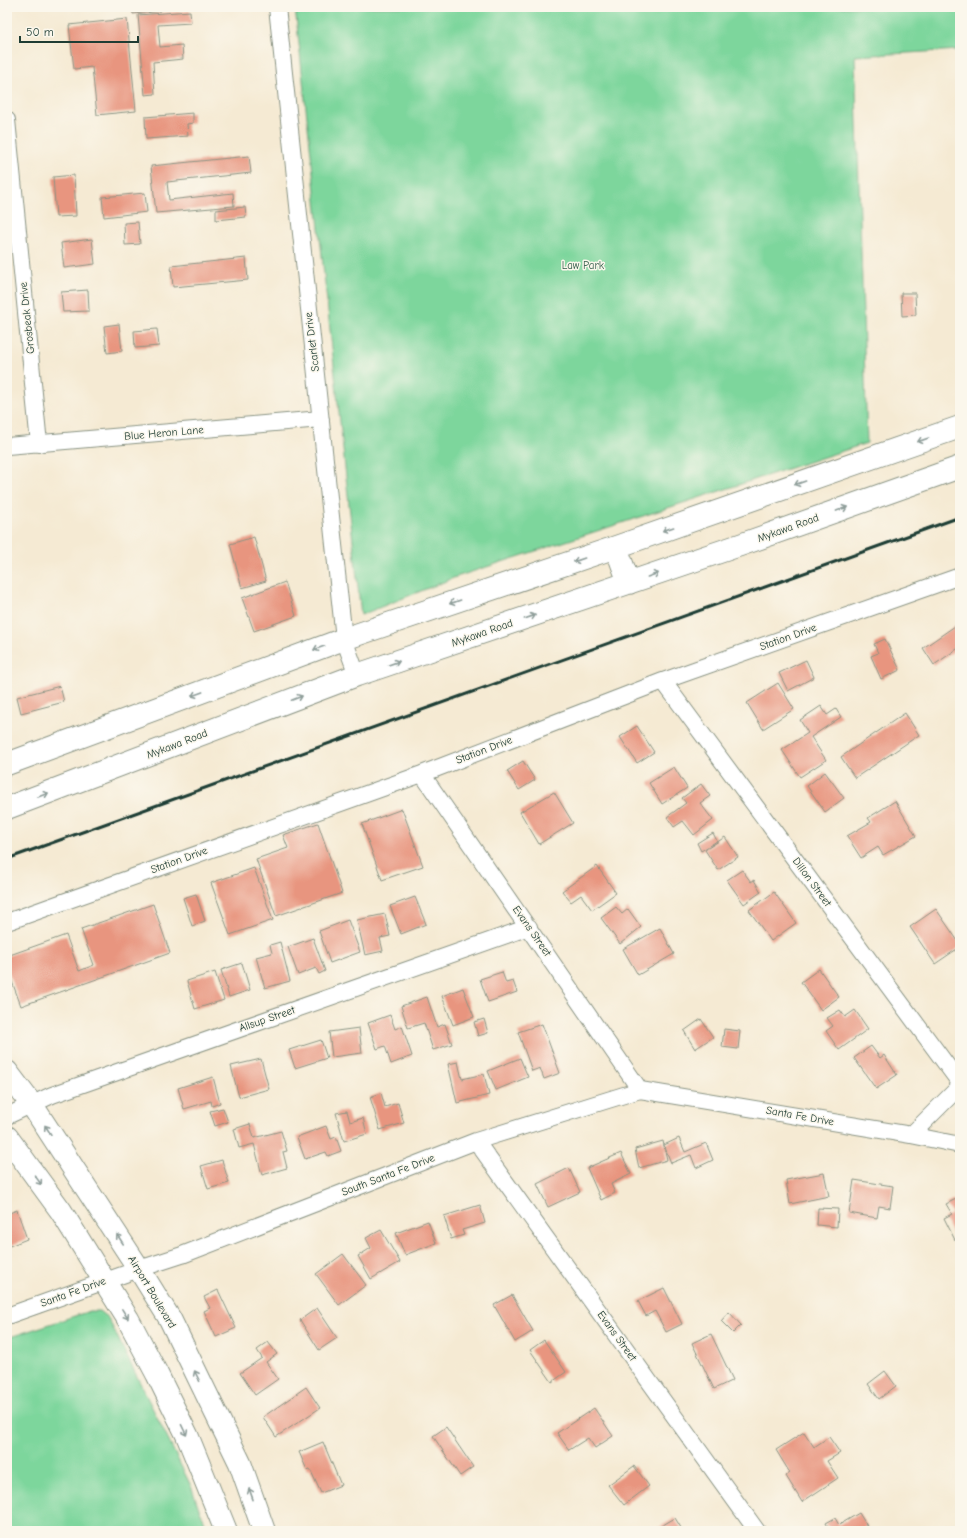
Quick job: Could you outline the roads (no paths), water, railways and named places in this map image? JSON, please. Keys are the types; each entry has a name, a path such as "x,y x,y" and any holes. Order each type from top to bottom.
{"main road":[{"path":"7,764 344,639 616,548 960,427"},
{"name":"Mykawa Road","path":"7,808 357,676 740,545 960,467"},
{"path":"616,548 629,583"},
{"name":"Airport Boulevard","path":"7,1072 32,1105 140,1269 170,1319 240,1463 264,1531"},
{"path":"7,1136 61,1211 128,1319 187,1435 226,1531"}],"street":[{"name":"Scarlet Drive","path":"277,7 344,639 357,676"},
{"name":"Grosbeak Drive","path":"7,120 39,444"},
{"name":"Blue Heron Lane","path":"7,446 321,419"},
{"name":"Station Drive","path":"7,922 422,774 663,680 960,576"},
{"name":"Dillon Street","path":"663,680 960,1084"},
{"name":"Evans Street","path":"422,774 530,927 640,1090"},
{"name":"Allsup Street","path":"7,1116 52,1095 530,927"},
{"path":"911,1135 960,1084"},
{"name":"Santa Fe Drive","path":"640,1090 911,1135 960,1145"},
{"name":"South Santa Fe Drive","path":"140,1269 189,1252 476,1141 640,1090"},
{"name":"Evans Street","path":"476,1141 758,1531"},
{"name":"Santa Fe Drive","path":"7,1316 140,1269"}],"railway":[{"path":"7,859 960,517"}],"park label":[{"name":"Law Park","path":"583,265"}]}
